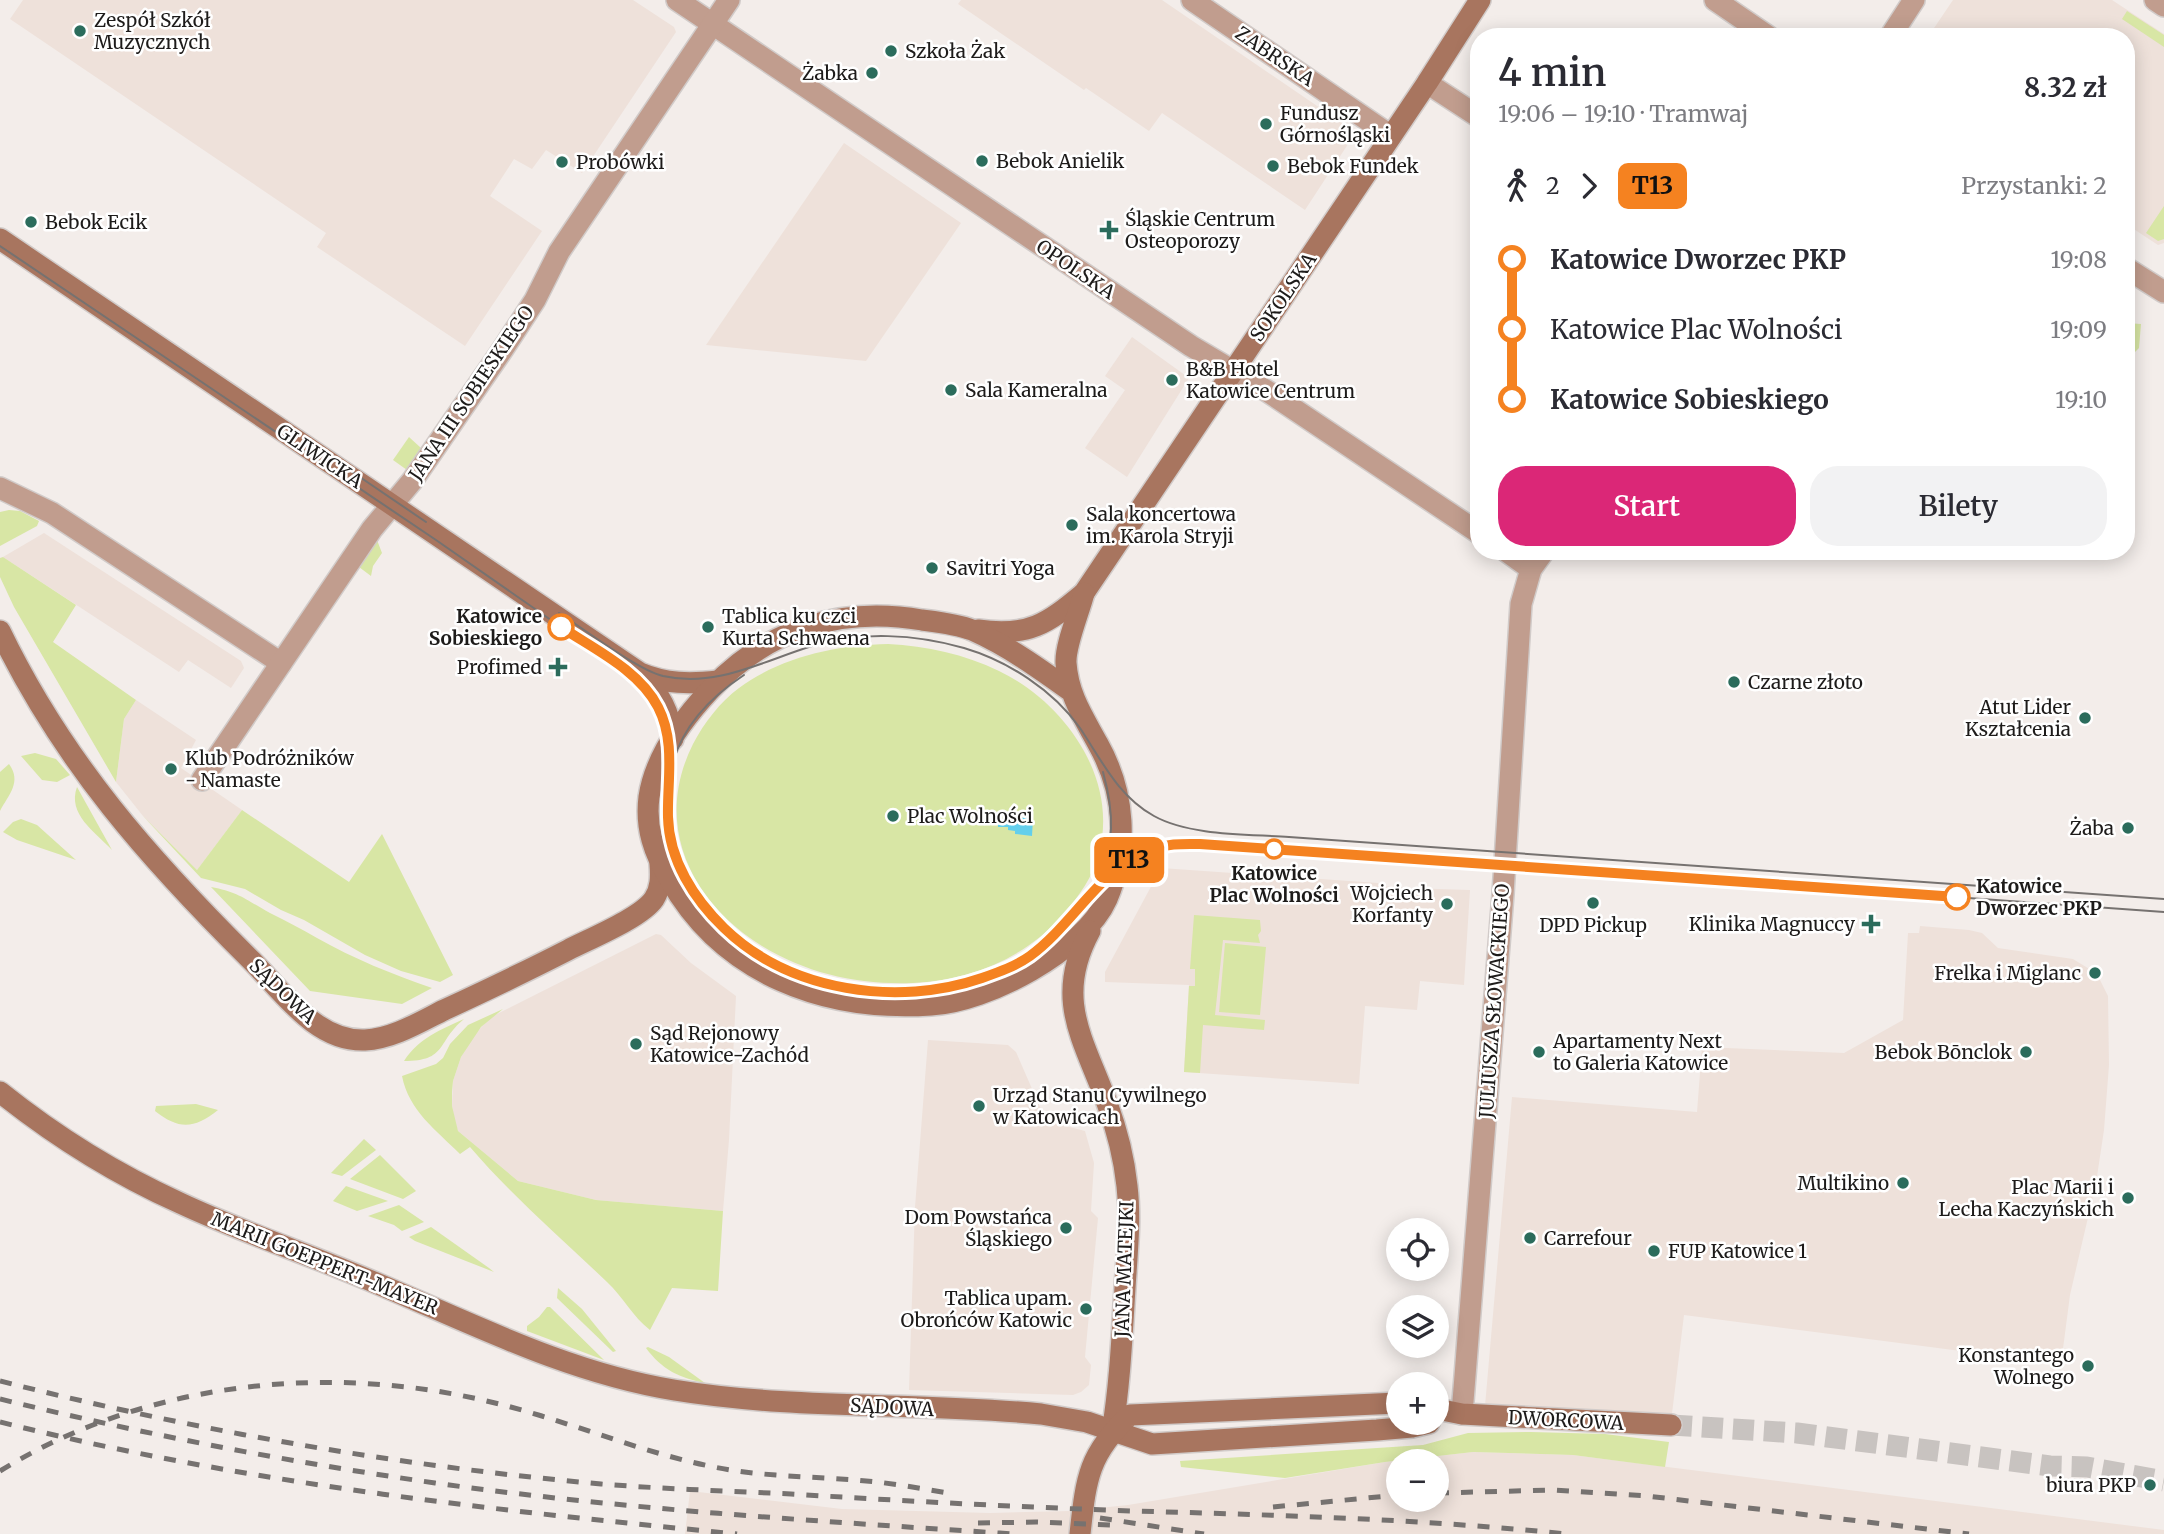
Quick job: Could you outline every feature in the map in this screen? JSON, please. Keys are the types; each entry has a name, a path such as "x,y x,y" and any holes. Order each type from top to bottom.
{"street":[{"name":"OPOLSKA","path":"677,0 1191,346 1267,391 1470,527"},
{"name":"JANA III SOBIESKIEGO","path":"202,780 372,529 412,481 503,349 535,300 559,252 729,0"},
{"name":"ZABRSKA","path":"1192,0 1391,136"},
{"name":"SOKOLSKA","path":"969,628 1012,631 1034,628 1054,618 1084,593 1480,0"},
{"path":"1715,0 1756,28"},
{"path":"1896,28 1914,0"},
{"path":"2155,0 2164,6"},
{"path":"1427,83 1470,111"},
{"name":"GLIWICKA","path":"0,239 640,673 664,703 671,721 673,739"},
{"path":"2135,274 2164,292"},
{"path":"0,488 52,513 281,663"},
{"path":"0,501 24,500"},
{"path":"1518,560 1531,569"},
{"name":"JULIUSZA SŁOWACKIEGO","path":"1462,1414 1488,1097 1521,604 1531,569 1538,560"},
{"name":"SOKOLSKA","path":"1072,692 1066,659 1084,593"},
{"path":"902,616 969,628 1008,648 1072,692 1078,710 1110,768 1121,811 1122,838 1117,869 1101,911 1065,948 1011,982 976,995 935,1005 896,1006 852,1002 814,994 777,981 735,955 702,927 678,894 659,862 651,837 649,800 652,780 659,763 693,709 718,681 759,648 774,639 822,622 902,616"},
{"name":"SĄDOWA","path":"0,631 53,726 117,817 180,888 312,1022 337,1036 365,1040 406,1028 570,949 653,901 662,877 659,862"},
{"name":"GLIWICKA","path":"640,673 658,680 678,683 718,681"},
{"name":"JANA MATEJKI","path":"1101,911 1079,955 1073,997 1083,1045 1107,1102 1119,1140 1127,1187 1128,1235 1120,1377 1112,1432"},
{"name":"MARII GOEPPERT-MAYER","path":"0,1092 89,1155 180,1204 552,1357 618,1379 671,1390"},
{"name":"SĄDOWA","path":"671,1390 757,1400 1029,1412 1087,1422 1112,1432"},
{"path":"1080,1534 1086,1485 1095,1456 1112,1432 1134,1414 1386,1404"},
{"path":"1449,1411 1462,1414"},
{"path":"1449,1418 1462,1414"},
{"name":"DWORCOWA","path":"1462,1414 1671,1425"},
{"path":"1112,1432 1152,1444 1386,1429"}],"shaded area":[{"path":"23,0 633,0 674,27 676,32 582,173 546,150 532,169 514,159 490,196 542,231 465,346 317,247 326,233 10,19"},
{"path":"961,0 1162,0 1349,128 1352,138 1305,210 1162,113 1149,131 958,4"},
{"path":"1953,0 2112,0 2164,34 2164,243 2158,245 2135,230 2135,28 1934,28"},
{"path":"844,143 961,223 866,361 706,345"},
{"path":"1132,337 1189,378 1127,477 1085,448 1125,390 1105,376"},
{"path":"44,533 241,661 244,668 231,688 188,660 179,672 3,557"},
{"path":"136,700 196,740 181,768 242,810 197,870 143,816 116,782 124,719"},
{"path":"1161,868 1378,883 1378,886 1470,890 1464,985 1420,981 1417,1010 1365,1006 1359,1084 1184,1072 1189,985 1105,982 1105,972"},
{"path":"1920,926 1969,930 1982,933 1998,948 2073,959 2099,978 2108,996 2109,1065 2104,1130 2096,1183 2070,1295 2061,1364 1684,1315 1670,1430 1485,1406 1512,1097 1697,1112 1702,1047 1844,1053 1903,1020 1908,933 1919,933"},
{"path":"656,934 661,935 691,963 736,996 723,1211 596,1200 518,1181 458,1131 454,1120 453,1081 461,1057 473,1036 491,1017"},
{"path":"928,1040 1008,1045 1016,1052 1046,1121 1085,1131 1094,1163 1091,1211 1098,1218 1085,1357 1091,1365 1089,1385 1081,1392 1073,1395 909,1390 915,1207"},
{"path":"1473,1452 1573,1455 2164,1530 2164,1534 685,1534 690,1491 842,1509 990,1513 1070,1511 1128,1505 1386,1462 1386,1512 1449,1512 1449,1455"}],"green space":[{"path":"2127,11 2164,35 2164,47 2122,19"},
{"path":"2164,206 2164,239 2158,241 2146,233"},
{"path":"2135,324 2141,324 2139,348 2135,352"},
{"path":"409,437 421,448 407,470 393,460"},
{"path":"20,511 39,521 37,526 0,546 0,512"},
{"path":"377,540 382,553 373,566 371,576 359,567"},
{"path":"3,557 76,605 53,642 136,700 124,719 116,782 14,607 0,577 0,558"},
{"path":"888,644 931,649 959,656 986,665 1023,685 1045,702 1081,746 1101,797 1103,825 1099,853 1085,886 1063,915 1031,944 1013,955 975,972 934,981 893,983 854,980 816,971 779,956 737,928 715,907 698,883 686,858 678,831 677,803 682,774 702,728 725,700 755,677 791,661 829,650"},
{"path":"35,753 56,759 70,775 57,782 42,780 21,756"},
{"path":"9,764 13,770 14,782 0,811 0,772"},
{"path":"77,787 112,850 79,814 75,797"},
{"path":"242,810 349,882 382,834 453,975 440,982 401,971 365,955 245,889 201,878 143,816 197,870"},
{"path":"21,819 37,825 76,860 17,840 3,832 13,822"},
{"path":"211,887 242,897 359,959 432,988 402,1004 310,991"},
{"path":"1194,915 1260,920 1260,943 1223,940 1215,1015 1265,1020 1264,1030 1203,1025 1200,1073 1184,1072 1189,986 1195,986 1195,969 1190,969"},
{"path":"1225,943 1266,947 1260,1015 1219,1012"},
{"path":"503,1009 481,1027 461,1057 452,1092 452,1106 458,1131 518,1181 596,1200 723,1211 718,1291 672,1288 650,1330 613,1288 520,1200 470,1147 460,1154 417,1110 402,1076 436,1064 468,1025"},
{"path":"464,1019 435,1054 428,1058 404,1061 423,1041"},
{"path":"196,1104 218,1110 201,1121 186,1125 172,1122 155,1111 156,1106"},
{"path":"364,1139 376,1150 342,1176 331,1173"},
{"path":"380,1155 416,1191 403,1199 350,1179"},
{"path":"346,1186 388,1201 357,1211 333,1201"},
{"path":"399,1205 424,1222 402,1231 394,1225 368,1216"},
{"path":"431,1227 494,1272 409,1237"},
{"path":"558,1288 582,1309 616,1351 613,1352 557,1298"},
{"path":"547,1307 604,1360 527,1331 527,1326"},
{"path":"646,1348 669,1357 705,1383 672,1372 652,1356"},
{"path":"1468,1433 1605,1434 1669,1442 1665,1467 1573,1455 1473,1452 1449,1455 1449,1449 1386,1449 1386,1462 1285,1478 1181,1467 1180,1461 1423,1445"}],"water":[{"path":"1016,817 1033,818 1032,836 1015,834 1015,831 1008,830 1008,827 998,827 998,821 1008,822 1009,819 1016,820"}],"tunnel":[{"path":"1671,1425 1797,1433 2050,1466 2087,1467 2164,1481"}],"tram line":[{"path":"0,246 436,540 637,680 651,698 666,731 669,833 687,882 710,914 741,942 777,965 818,980 861,990 905,992 948,988 990,976 1027,958 1051,940 1102,884 1119,868 1139,855 1166,847 1200,843 2164,912"},
{"path":"351,471 426,522"},
{"path":"559,613 610,648 652,672 683,679 721,676 812,646 850,638 907,637 964,648 1013,669 1057,701 1080,728 1121,788 1141,808 1168,823 1202,831 2164,899"},
{"name":"T13","path":"561,627 625,670 648,692 658,707 669,746 668,820 674,853 697,899 730,934 766,959 785,969 832,985 860,990 910,992 948,988 1006,970 1048,943 1110,874 1124,863 1154,848 1174,844 1957,897"},
{"path":"673,762 692,723 710,702 744,675"},
{"path":"1095,884 1107,856 1111,829 1103,772"}],"railway":[{"path":"0,1381 149,1416 374,1457 601,1484 1004,1506 1404,1521 1567,1534"},
{"path":"0,1471 56,1441 116,1417 177,1399 240,1388 304,1383 369,1384 432,1390 495,1403 714,1467 755,1473 877,1482 955,1494"},
{"path":"0,1399 216,1446 435,1483 651,1508 1013,1534"},
{"path":"0,1422 183,1462 367,1492 551,1515 737,1534"},
{"path":"1449,1493 1554,1490 1647,1496 1969,1534"},
{"path":"1273,1507 1386,1496"},
{"path":"1100,1518 1204,1534"},
{"path":"978,1523 1111,1525"}],"place":[{"name":"Zespół Szkół Muzycznych","path":"80,31"},
{"name":"Szkoła Żak","path":"891,51"},
{"name":"Żabka","path":"872,73"},
{"name":"Fundusz Górnośląski","path":"1266,124"},
{"name":"Bebok Anielik","path":"982,161"},
{"name":"Probówki","path":"562,162"},
{"name":"Bebok Fundek","path":"1273,166"},
{"name":"Bebok Ecik","path":"31,222"},
{"name":"Śląskie Centrum Osteoporozy","path":"1109,230"},
{"name":"B&B Hotel Katowice Centrum","path":"1172,380"},
{"name":"Sala Kameralna","path":"951,390"},
{"name":"Sala koncertowa im. Karola Stryji","path":"1072,525"},
{"name":"Savitri Yoga","path":"932,568"},
{"name":"Katowice Sobieskiego","path":"561,627"},
{"name":"Tablica ku czci Kurta Schwaena","path":"708,627"},
{"name":"Profimed","path":"558,667"},
{"name":"Czarne złoto","path":"1734,682"},
{"name":"Atut Lider Kształcenia","path":"2085,718"},
{"name":"Klub Podróżników - Namaste","path":"171,769"},
{"name":"Plac Wolności","path":"893,816"},
{"name":"Żaba","path":"2128,828"},
{"name":"Katowice Plac Wolności","path":"1274,849"},
{"name":"Katowice Dworzec PKP","path":"1957,897"},
{"name":"DPD Pickup","path":"1593,903"},
{"name":"Wojciech Korfanty","path":"1447,904"},
{"name":"Klinika Magnuccy","path":"1871,924"},
{"name":"Frelka i Miglanc","path":"2095,973"},
{"name":"Sąd Rejonowy Katowice-Zachód","path":"636,1044"},
{"name":"Apartamenty Next to Galeria Katowice","path":"1539,1052"},
{"name":"Bebok Bōnclok","path":"2026,1052"},
{"name":"Urząd Stanu Cywilnego w Katowicach","path":"979,1106"},
{"name":"Multikino","path":"1903,1183"},
{"name":"Plac Marii i Lecha Kaczyńskich","path":"2128,1198"},
{"name":"Dom Powstańca Śląskiego","path":"1066,1228"},
{"name":"Carrefour","path":"1530,1238"},
{"name":"FUP Katowice 1","path":"1654,1251"},
{"name":"Tablica upam. Obrońców Katowic","path":"1086,1309"},
{"name":"Konstantego Wolnego","path":"2088,1366"},
{"name":"biura PKP","path":"2150,1485"}]}
